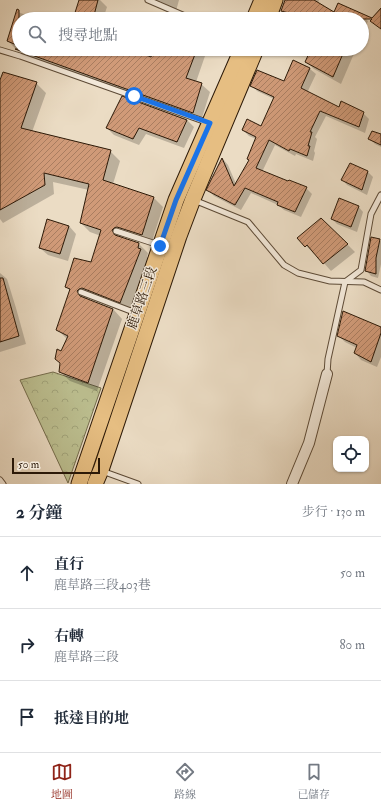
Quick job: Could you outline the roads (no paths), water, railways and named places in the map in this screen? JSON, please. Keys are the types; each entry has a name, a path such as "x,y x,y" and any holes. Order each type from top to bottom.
{"main road":[{"path":"257,12 262,0"},
{"path":"271,12 276,0"},
{"name":"鹿草路三段","path":"79,484 137,313 167,249 193,199 240,56"},
{"name":"鹿草路三段","path":"95,484 152,319 176,200 252,56"}],"street":[{"path":"292,484 309,443 327,374"}],"lane":[{"path":"148,0 176,12"},
{"path":"0,50 12,54"},
{"path":"20,56 216,125"},
{"path":"327,374 328,358 345,282 361,270 371,214 381,195"},
{"path":"193,199 248,222 284,265 298,273 330,281 364,282 381,290"},
{"path":"116,231 167,249"},
{"path":"81,292 152,319"},
{"path":"101,470 138,484"},
{"path":"0,480 3,484"}]}
